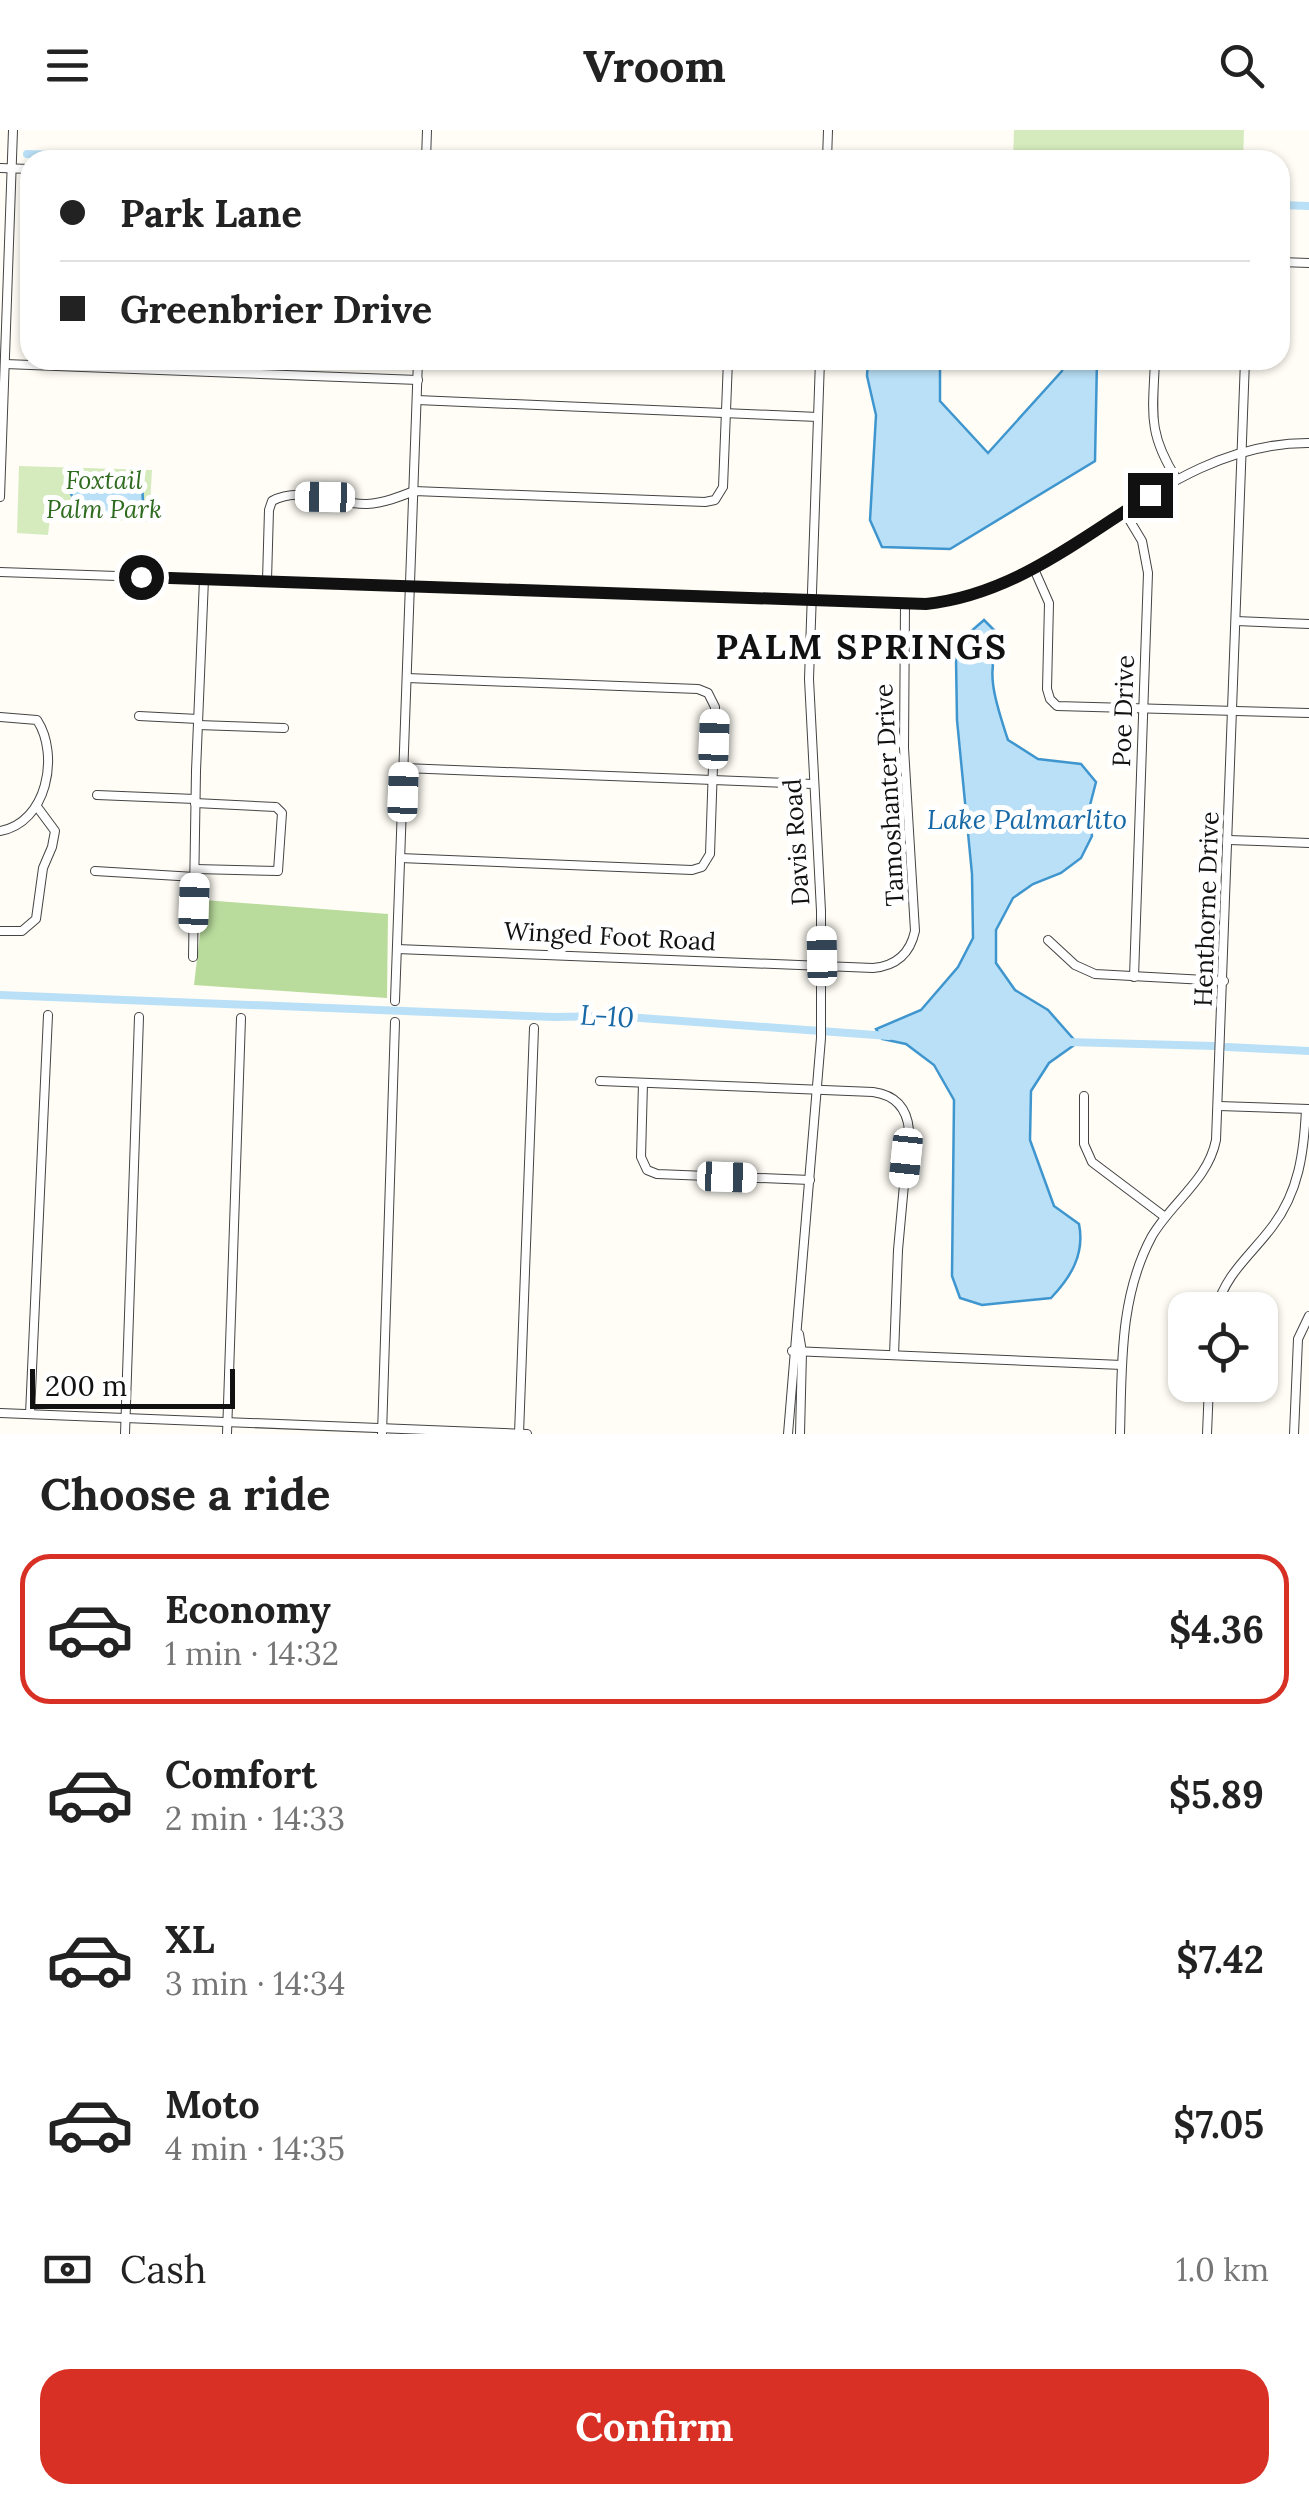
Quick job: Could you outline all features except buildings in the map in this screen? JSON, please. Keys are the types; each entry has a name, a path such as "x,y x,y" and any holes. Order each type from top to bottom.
{"street":[{"path":"0,496 4,263 14,130"},
{"path":"0,168 20,168"},
{"path":"5,364 20,365"},
{"path":"148,370 418,380"},
{"path":"396,1001 418,370"},
{"path":"267,580 269,510 276,498 325,497 368,504 414,491 710,502 723,487 728,370"},
{"name":"Davis Road","path":"800,1434 797,1321 821,1038 822,966 809,680 820,370"},
{"path":"1155,370 1154,435 1176,478"},
{"name":"Henthorne Drive","path":"1120,1434 1124,1325 1132,1284 1165,1217 1210,1161 1219,1106 1245,370"},
{"path":"417,400 818,416"},
{"path":"0,572 905,604 965,598 998,587 1034,569 1176,478 1218,458 1242,451 1309,444"},
{"name":"Poe Drive","path":"1124,511 1142,540 1147,562 1134,977"},
{"path":"1034,569 1049,602 1047,690 1050,700 1062,707 1309,713"},
{"path":"193,956 204,578"},
{"name":"Tamoshanter Drive","path":"822,966 888,966 905,954 914,936 904,732 905,604"},
{"path":"1236,621 1309,624"},
{"path":"400,858 697,870 706,864 710,854 715,706 704,690 407,678"},
{"path":"140,716 284,728"},
{"path":"0,717 34,719 43,730 46,778 38,808 11,828 0,831"},
{"path":"404,768 812,784"},
{"path":"96,871 278,871 282,813 276,808 97,794"},
{"path":"0,931 22,931 36,919 43,868 55,832 38,808"},
{"path":"1229,840 1309,843"},
{"path":"1048,940 1085,970 1105,976 1224,981"},
{"name":"Winged Foot Road","path":"397,949 822,966"},
{"path":"30,1414 48,1015"},
{"path":"124,1434 139,1016"},
{"path":"227,1434 241,1018"},
{"path":"382,1431 395,1022"},
{"path":"519,1434 534,1028"},
{"path":"600,1081 883,1094 899,1104 908,1121 894,1356"},
{"path":"643,1082 641,1157 647,1170 656,1174 810,1180"},
{"path":"1084,1096 1084,1144 1092,1162 1165,1217"},
{"path":"1219,1106 1308,1109 1303,1156 1294,1189 1273,1226 1229,1278 1223,1292"},
{"path":"1294,1434 1298,1339 1309,1316"},
{"path":"797,1352 1122,1365"},
{"name":"Davis Road","path":"788,1434 797,1352"},
{"path":"1207,1434 1208,1402"},
{"path":"0,1413 527,1434"}],"green space":[{"path":"1014,130 1244,130 1243,150 1013,150"},
{"name":"Foxtail Palm Park","path":"19,466 152,470 149,522 50,517 48,535 17,533"},
{"path":"204,900 388,914 387,998 194,985"}],"water":[{"path":"867,370 940,370 940,401 988,453 1062,370 1097,370 1095,461 950,549 882,547 870,520 876,415"},
{"path":"133,476 142,480 143,503 127,513 103,515 86,509 77,505 70,492 82,478 116,484"},
{"name":"Lake Palmarlito","path":"984,620 1001,637 992,676 1008,740 1038,759 1081,764 1096,782 1089,809 1092,836 1081,858 1013,898 996,930 996,963 1015,990 1048,1010 1077,1043 1049,1063 1031,1091 1030,1140 1054,1206 1079,1224 1078,1255 1065,1282 1051,1298 982,1305 960,1298 952,1276 954,1100 934,1065 906,1044 882,1039 876,1029 921,1010 958,967 973,938 956,659 969,633"}],"waterway":[{"path":"1290,205 1309,206"},
{"name":"L-10","path":"0,995 554,1017 613,1016 889,1036"},
{"name":"L-10","path":"1068,1042 1214,1046"},
{"name":"L-10","path":"1227,1047 1309,1051"}],"district":[{"name":"PALM SPRINGS","path":"862,647"}],"route":[{"path":"141,577 926,604 965,598 1016,579 1150,495"}]}
